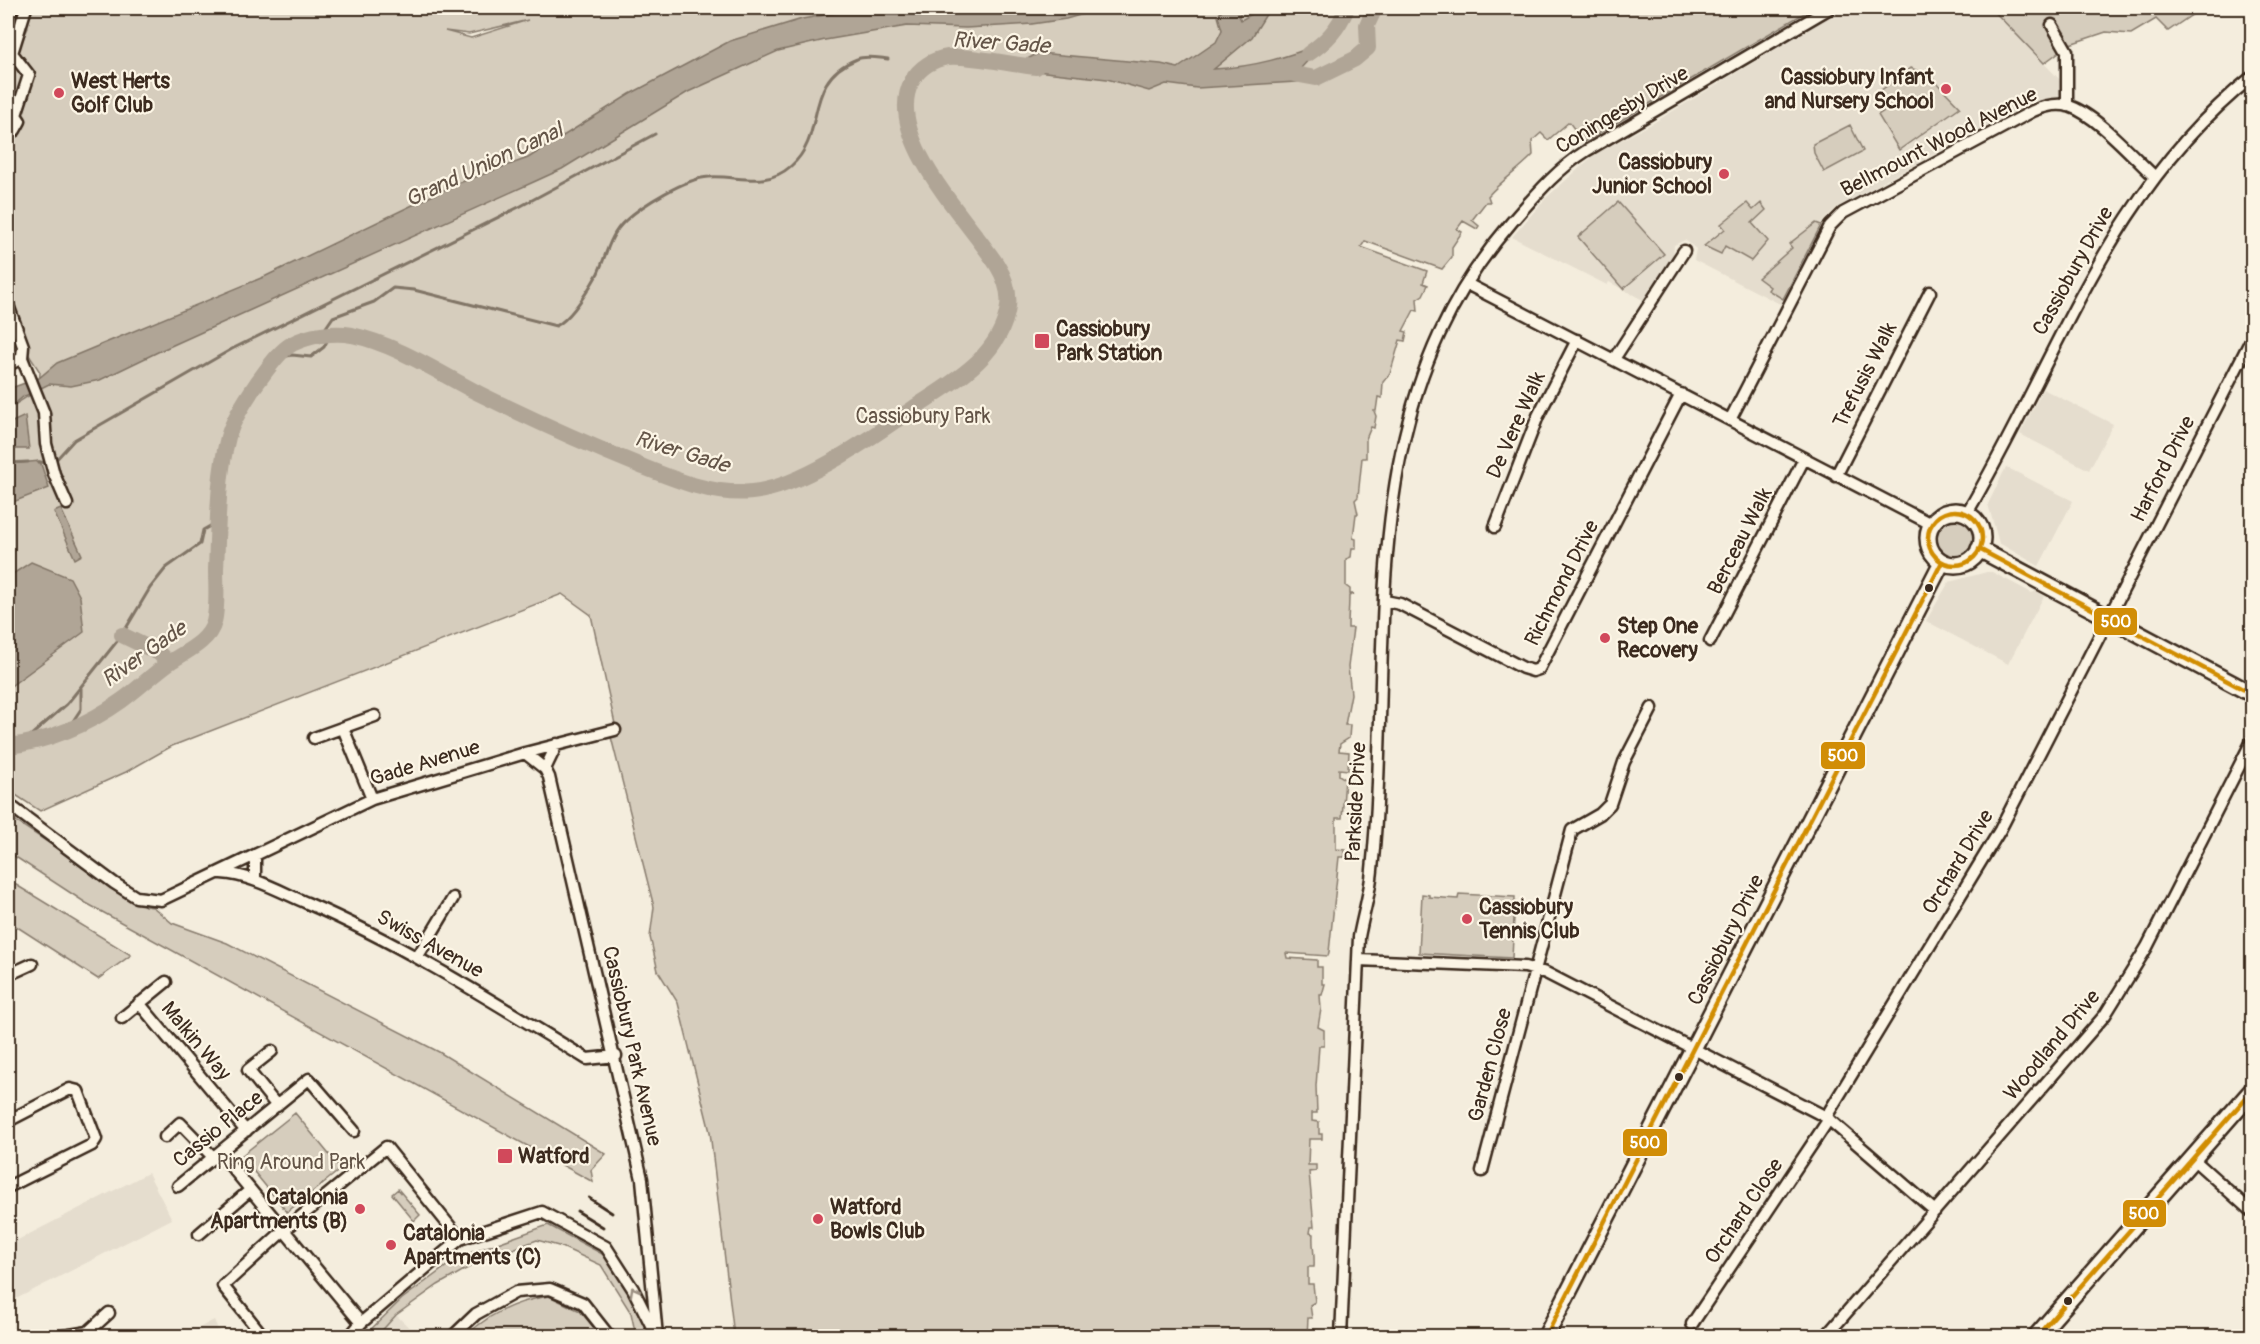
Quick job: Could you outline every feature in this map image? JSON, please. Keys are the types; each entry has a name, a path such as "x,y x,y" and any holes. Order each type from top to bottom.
{"main road":[{"path":"2037,1336 2253,1091"}],"street":[{"path":"8,22 12,8"},
{"path":"8,129 15,130 19,127 20,119 12,115 29,75 12,53 26,8"},
{"name":"Coningesby Drive","path":"1467,284 1498,238 1541,189 1572,160 1830,8"},
{"path":"2052,25 2067,51 2067,106"},
{"name":"Cassiobury Drive","path":"1967,513 2102,254 2155,177 2186,139 2253,77"},
{"name":"Bellmount Wood Avenue","path":"1730,420 1834,220 2033,111 2049,106 2067,106 2096,123 2155,177"},
{"path":"1614,360 1684,251"},
{"path":"1467,284 1931,524"},
{"name":"Parkside Drive","path":"1341,1336 1359,937 1373,852 1385,601 1393,491 1406,429 1431,354 1467,284"},
{"name":"Trefusis Walk","path":"1836,476 1930,292"},
{"path":"8,305 23,346 22,358 44,413 53,469 67,504"},
{"name":"Harford Drive","path":"2108,618 2253,338"},
{"name":"De Vere Walk","path":"1495,527 1538,416 1577,340"},
{"path":"8,365 22,358"},
{"name":"Richmond Drive","path":"1385,601 1401,604 1523,668 1533,671 1539,669 1681,394"},
{"name":"Berceau Walk","path":"1710,641 1804,459"},
{"path":"1959,511 1967,513 1979,525 1982,533 1980,549 1968,562 1951,565 1942,562 1935,557 1927,541 1931,524 1943,513 1959,511"},
{"path":"1980,549 2253,694"},
{"name":"Cassiobury Drive","path":"1546,1336 1942,562"},
{"name":"Orchard Drive","path":"1828,1118 2000,830 2108,618"},
{"name":"Garden Close","path":"1482,1171 1572,830 1600,814 1610,804 1624,762 1652,708"},
{"path":"314,738 375,716"},
{"path":"342,728 372,799"},
{"name":"Gade Avenue","path":"8,804 136,897 161,900 206,876 218,873 372,799 525,753 615,730"},
{"name":"Woodland Drive","path":"1826,1336 2094,1029 2118,997 2147,947 2253,741"},
{"path":"525,753 545,770 557,744"},
{"name":"Cassiobury Park Avenue","path":"545,770 616,1056 642,1179 657,1336"},
{"path":"255,855 255,880"},
{"name":"Swiss Avenue","path":"218,873 236,874 255,880 348,921 418,957 587,1059 616,1056"},
{"path":"418,957 453,898"},
{"path":"1359,960 1535,969 1828,1118 1935,1211"},
{"path":"8,975 32,964"},
{"path":"122,1018 166,982"},
{"name":"Malkin Way","path":"139,1003 246,1131"},
{"path":"272,1051 248,1070 277,1106"},
{"name":"Cassio Place","path":"178,1186 309,1079 354,1131"},
{"path":"8,1121 70,1089 78,1091 96,1140 92,1145 8,1187"},
{"name":"Orchard Close","path":"1692,1324 1828,1118"},
{"path":"165,1137 180,1123 217,1156 361,1323"},
{"path":"263,1336 223,1286 282,1232 386,1147 460,1239"},
{"path":"2193,1159 2253,1212"},
{"path":"199,1234 249,1191"},
{"path":"350,1336 361,1323 460,1239 542,1212 606,1248 633,1289 657,1336"},
{"path":"453,1336 476,1314 516,1292 549,1289 583,1303 609,1336"},
{"path":"64,1336 88,1332 109,1313"}],"shaded area":[{"path":"865,8 1104,8 1066,19 1032,24 966,28 907,26 825,40 778,51 688,92 562,169 100,380 71,386 49,384 23,397 8,409 8,389 39,378 57,363 266,276 456,184 528,158 630,94 730,41 802,19"},
{"path":"1223,8 1243,8 1239,16 1241,20 1263,8 1270,8 1252,37 1214,69 1271,60 1325,42 1300,69 1316,78 1296,82 1197,88 1166,84 1149,91 1107,79 1036,71 1015,65 1039,53 1161,64 1178,68 1216,42 1222,30 1218,16"},
{"name":"Cassiobury Junior School","path":"1844,8 1991,8 2062,82 2062,96 2033,101 1979,130 1973,126 1967,136 1837,207 1823,221 1780,304 1694,260 1696,249 1685,240 1674,245 1673,257 1643,300 1609,282 1607,285 1512,237 1546,198 1594,155 1653,123"},
{"path":"2043,389 2113,424 2089,470 2020,434"},
{"path":"25,416 29,449 8,449 8,424"},
{"path":"40,461 49,488 8,504 8,464"},
{"path":"2006,467 2073,501 2039,566 1999,543 1988,504"},
{"path":"61,509 82,555 75,559 54,512"},
{"path":"31,562 70,578 80,597 84,632 8,688 8,577"},
{"path":"1992,572 2032,593 2036,591 2044,596 2008,664 1926,621 1949,582"},
{"path":"148,1173 172,1219 8,1303 8,1245"},
{"path":"396,1315 418,1336 377,1336"},
{"path":"214,1320 221,1336 182,1336 201,1327"}],"green space":[{"name":"Cassiobury Park","path":"20,8 1813,8 1584,142 1569,122 1548,140 1541,133 1532,141 1533,155 1488,196 1490,202 1486,202 1472,220 1479,226 1477,229 1463,221 1457,229 1462,232 1452,247 1452,257 1442,269 1365,241 1361,247 1427,271 1423,283 1428,285 1423,295 1417,299 1418,311 1414,310 1403,331 1407,332 1405,341 1400,340 1390,374 1383,382 1382,398 1378,397 1376,411 1374,411 1376,416 1374,428 1371,427 1366,439 1366,458 1362,458 1358,497 1355,500 1358,514 1356,514 1353,538 1356,539 1356,548 1352,548 1351,557 1346,559 1346,586 1350,589 1350,594 1354,594 1349,596 1348,619 1348,628 1353,628 1348,667 1351,694 1345,725 1350,725 1349,738 1340,744 1339,751 1349,752 1348,770 1339,769 1339,775 1345,779 1342,818 1336,818 1336,849 1345,850 1345,857 1339,857 1329,952 1328,956 1286,953 1287,958 1317,960 1317,967 1322,967 1322,984 1325,984 1322,995 1320,995 1321,1009 1318,1027 1324,1030 1324,1046 1319,1046 1316,1086 1317,1113 1312,1113 1312,1121 1319,1122 1319,1134 1322,1134 1322,1139 1309,1139 1308,1165 1316,1165 1316,1171 1309,1172 1314,1227 1311,1227 1310,1233 1313,1234 1314,1267 1308,1267 1308,1284 1313,1284 1315,1302 1310,1305 1312,1318 1308,1318 1307,1336 734,1336 710,1132 678,1003 658,971 650,937 654,907 611,737 615,724 591,615 562,594 172,746 126,772 40,811 8,790 8,409 39,389 40,372 23,346 8,307 8,70 28,28 17,16","holes":["528,20 471,38 445,31 469,34"]},
{"path":"1991,8 2202,8 2168,31 2156,19 2131,34 2106,32 2070,44 2044,63"},
{"path":"1911,68 1931,77 1960,107 1899,150 1878,115 1887,109 1876,94"},
{"path":"1850,125 1863,151 1824,172 1814,153 1813,144"},
{"path":"1618,202 1664,254 1623,289 1578,237"},
{"path":"1747,203 1753,210 1761,203 1766,210 1752,223 1768,241 1751,261 1725,246 1721,254 1704,246 1725,229 1721,224"},
{"path":"1816,223 1821,225 1783,299 1768,290 1770,287 1758,278 1792,248 1789,244"},
{"path":"1955,517 1963,518 1970,523 1975,530 1975,546 1970,553 1963,558 1955,559 1947,558 1940,553 1935,546 1934,538 1935,530 1940,523 1947,518"},
{"path":"8,816 145,906 153,907 172,923 227,943 439,1052 606,1154 591,1170 593,1182 86,903 8,852"},
{"path":"8,880 131,955 98,979 8,921"},
{"name":"Cassiobury Tennis Club","path":"1422,894 1429,895 1429,897 1458,899 1459,894 1515,897 1512,958 1419,953"},
{"name":"Ring Around Park","path":"295,1113 341,1169 287,1212 241,1156"},
{"path":"398,1189 420,1215 414,1221 392,1194"},
{"path":"548,1225 608,1257 631,1290 654,1336 636,1336 631,1313 601,1265 562,1247 537,1240 480,1261 438,1285 396,1315 377,1336 364,1336 402,1299 459,1257"},
{"path":"549,1296 580,1311 601,1336 466,1336 484,1321 504,1309"}],"waterway":[{"path":"1308,54 1331,34 1347,8"},
{"name":"River Gade","path":"1294,74 1316,78 1355,59 1368,48 1367,25 1375,8"},
{"path":"320,336 333,317 374,302 393,288 414,290 556,326 568,317 580,302 598,273 616,232 633,215 665,193 699,179 709,177 762,179 781,173 791,166 802,153 809,139 821,94 828,80 840,69 857,59 872,57 888,59"},
{"name":"River Gade","path":"8,746 38,741 67,731 95,717 121,701 164,667 196,646 207,635 214,622 216,609 219,503 224,453 230,430 244,402 273,362 282,352 299,341 314,336 337,334 352,335 386,345 480,394 600,449 681,481 724,492 752,492 793,481 815,471 879,432 945,388 986,354 1004,324 1008,307 1008,291 1000,270 933,178 919,152 909,127 906,103 912,81 927,65 948,57 1036,67"},
{"path":"38,462 53,463 74,440 232,349 521,206 655,134"},
{"path":"277,358 292,355 311,357 324,347 330,335"},
{"path":"8,463 28,462"},
{"path":"21,744 67,704 122,635 150,588 166,568 200,544 203,530 219,521"},
{"path":"122,635 159,653 168,663"},
{"path":"67,730 81,709 81,688"}],"railway":[{"path":"589,1198 612,1213"},
{"path":"577,1211 603,1227"}],"transit line":[{"name":"500","path":"1950,511 1960,511 1970,515 1978,523 1982,538 1978,553 1970,561 1960,565 1950,565 1940,561 1932,553 1928,543 1928,533 1932,523 1940,515 1950,511"},
{"name":"500","path":"1979,549 2252,694"},
{"name":"500","path":"1546,1336 1942,562"},
{"name":"500","path":"2037,1336 2252,1091"}],"place":[{"name":"Cassiobury Infant and Nursery School","path":"1946,89"},
{"name":"West Herts Golf Club","path":"59,93"},
{"name":"Cassiobury Junior School","path":"1724,174"},
{"name":"Cassiobury Park Station","path":"1042,341"},
{"name":"Step One Recovery","path":"1605,638"},
{"name":"Cassiobury Tennis Club","path":"1467,919"},
{"name":"Watford","path":"505,1156"},
{"name":"Catalonia Apartments (B)","path":"360,1209"},
{"name":"Watford Bowls Club","path":"818,1219"},
{"name":"Catalonia Apartments (C)","path":"391,1245"}],"water label":[{"name":"Grand Union Canal","path":"484,165"}]}
